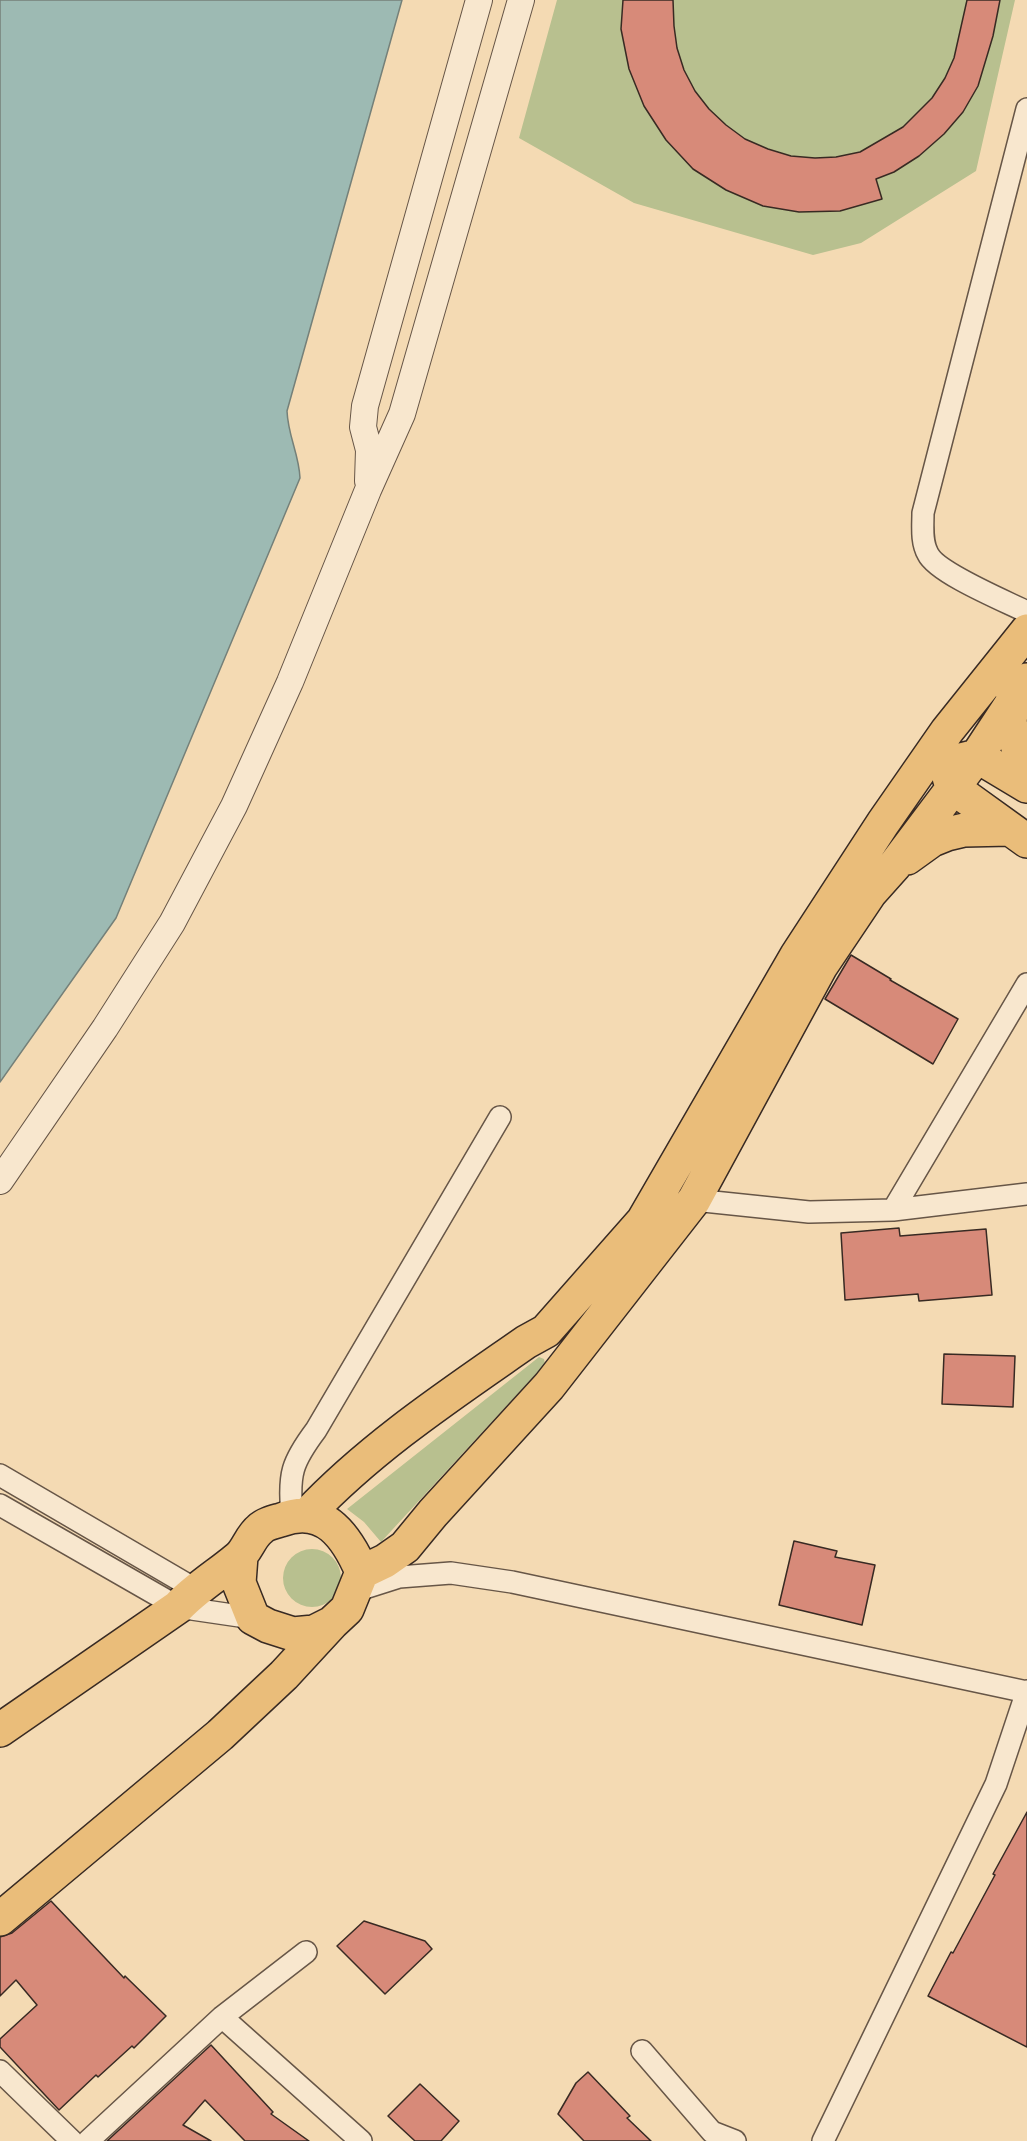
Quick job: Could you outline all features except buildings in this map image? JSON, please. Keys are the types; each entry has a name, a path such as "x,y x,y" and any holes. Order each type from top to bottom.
{"main road":[{"path":"1019,835 960,768 954,750 1017,662 1026,627"},
{"path":"332,1623 314,1632 293,1634 268,1626 253,1617 239,1583 241,1556 249,1540 262,1527 300,1515 413,1421 526,1342 546,1332 643,1221 797,955 883,823 947,731 1026,627"},
{"path":"0,1919 220,1735 284,1674 347,1610 359,1581 405,1547 549,1386 694,1200 821,966 870,893 895,865 960,768 1019,691"},
{"path":"1019,691 1010,723 1027,776"},
{"path":"883,823 907,809 927,783 960,768 1027,786"},
{"path":"895,865 923,846 947,834 964,830 1019,835"},
{"path":"546,1332 575,1352"},
{"path":"300,1515 326,1522 342,1534 353,1551 359,1581"},
{"path":"0,1730 186,1598 241,1556"}],"street":[{"path":"368,490 369,450 363,427 365,406 479,0"},
{"path":"0,1181 105,1028 172,923 224,826 290,682 368,490 402,414 521,0"},
{"path":"1026,627 943,570 928,555 923,536 923,513 1027,109"},
{"path":"893,1210 1027,984"},
{"path":"300,1515 289,1488 300,1451 316,1430 500,1118"},
{"path":"694,1200 809,1212 893,1210 1027,1194"},
{"path":"0,1475 186,1598"},
{"path":"0,1505 186,1598 253,1617"},
{"path":"359,1581 451,1573 512,1582 1027,1692 996,1784 823,2141"},
{"path":"88,2141 222,2017 306,1952"},
{"path":"222,2017 361,2141"},
{"path":"642,2051 712,2132 735,2141"},
{"path":"0,2071 72,2141"}],"green space":[{"path":"557,0 1015,0 976,171 861,243 813,255 634,203 519,138"},
{"path":"539,1357 544,1359 545,1364 381,1542 364,1522 347,1509"},
{"path":"312,1549 323,1551 333,1557 339,1567 341,1578 339,1589 333,1599 323,1605 312,1607 301,1605 291,1599 285,1589 283,1578 285,1567 291,1557 301,1551"}],"water":[{"path":"0,0 402,0 287,411 300,478 116,918 0,1082"}]}
